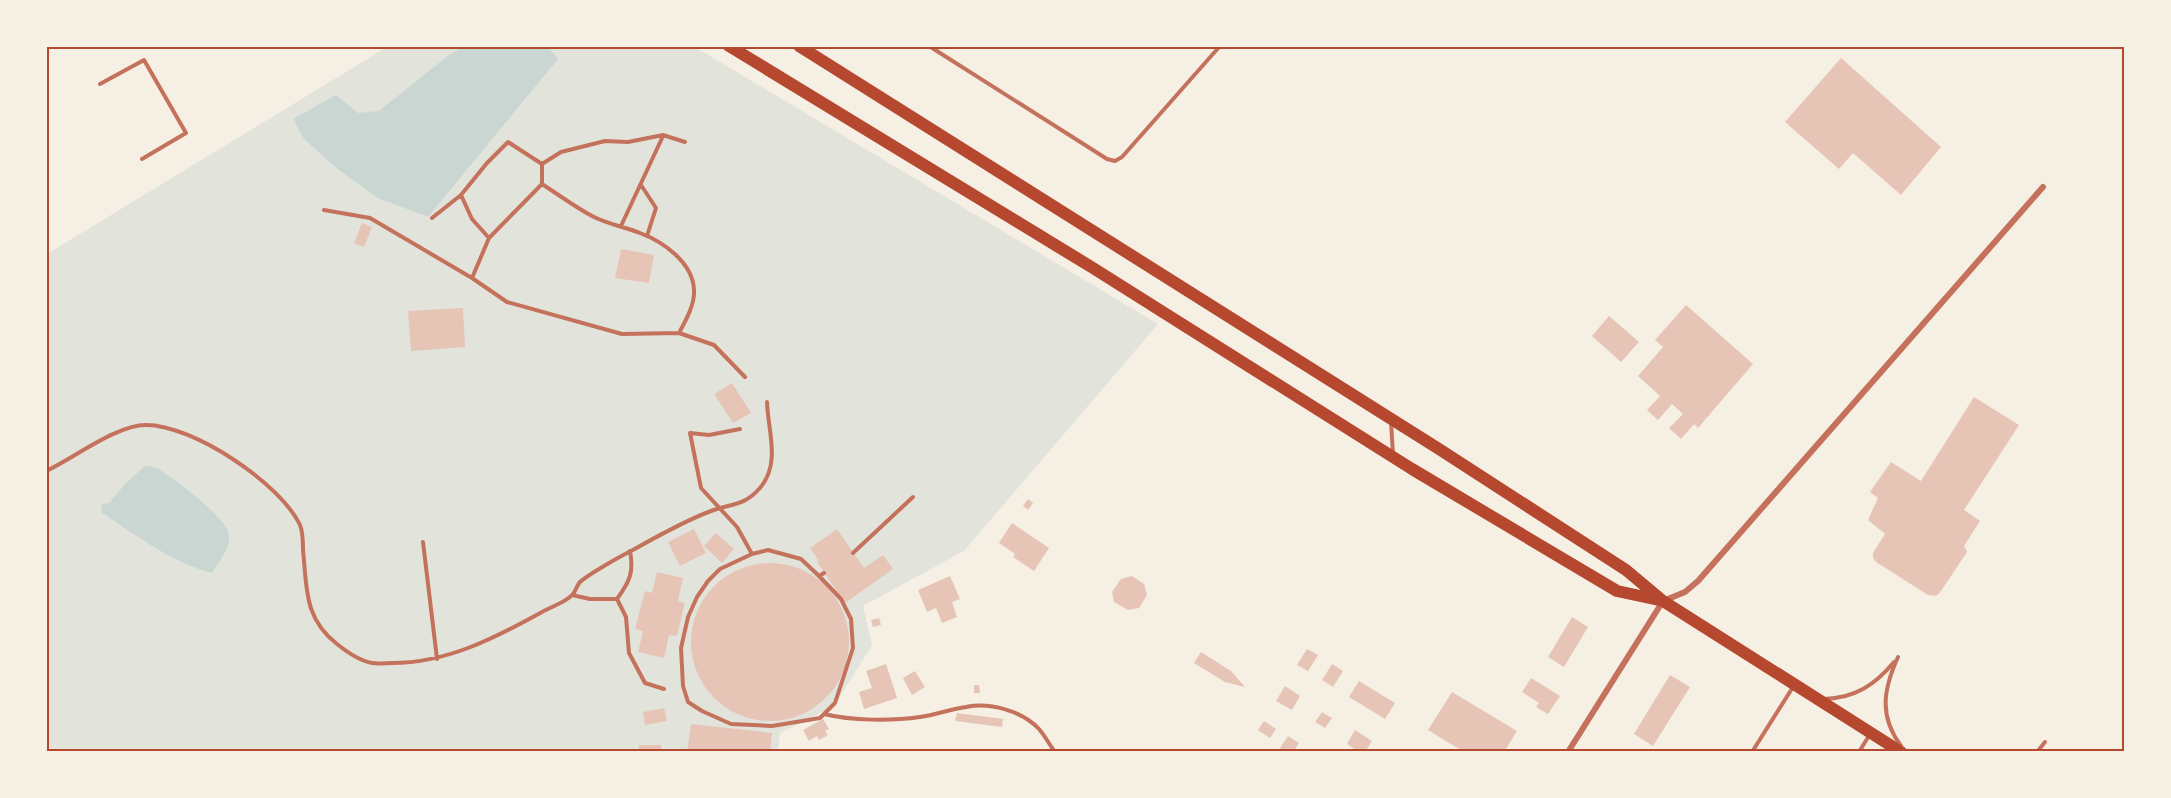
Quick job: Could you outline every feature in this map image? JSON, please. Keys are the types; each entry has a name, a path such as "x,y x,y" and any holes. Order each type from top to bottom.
{"main road":[{"path":"729,46 1093,268 1393,458 1617,591 1663,601"},
{"path":"799,46 1391,419 1626,570 1663,601 1903,752"}],"street":[{"path":"1568,752 1663,601 1681,594 1698,581 2043,187"}],"lane":[{"path":"929,46 1107,159 1115,160 1122,157 1220,46"},
{"path":"100,84 144,60 186,133 142,159"},
{"path":"542,164 561,152 605,141 627,142 663,135 685,142"},
{"path":"621,226 663,135"},
{"path":"432,218 461,195 508,142 542,164"},
{"path":"472,278 489,238 542,184 542,164"},
{"path":"542,184 594,217 647,236 680,259 691,275 695,292 679,333"},
{"path":"640,184 656,208 647,236"},
{"path":"461,195 472,219 489,238"},
{"path":"324,210 370,218 472,278 507,302 622,334 679,333 714,345 745,377"},
{"path":"46,471 94,444 121,432 145,425 177,431 200,439 228,456 271,489 301,527 308,597 312,615 320,630 348,652 372,663 402,663 436,659 468,649 504,633 572,596 579,583 630,551 713,510 740,505 758,489 770,473 772,451 767,402"},
{"path":"1391,419 1393,458"},
{"path":"740,429 709,435 690,433 701,488 737,527 752,554"},
{"path":"853,553 913,497"},
{"path":"423,542 436,659"},
{"path":"768,550 801,559 822,574 841,599 851,619 853,648 835,703 820,718 772,726 731,724 688,702 683,686 681,648 688,617 697,597 714,575 752,554 768,550"},
{"path":"617,599 624,590 633,568 630,551"},
{"path":"572,596 617,599"},
{"path":"617,599 626,616 629,653 645,683 664,689"},
{"path":"1818,699 1838,698 1864,690 1881,678 1898,657 1887,686 1885,706 1892,732 1903,752"},
{"path":"1752,752 1795,684"},
{"path":"823,714 841,719 904,718 938,714 968,706 994,708 1013,712 1027,720 1039,729 1055,752"},
{"path":"1859,752 1871,733"}],"shaded area":[{"path":"464,46 548,47 558,59 428,217 378,198 335,167 304,139 293,119 336,95 358,113 379,111 449,55"},
{"path":"387,47 695,47 1158,324 964,551 863,606 872,645 834,706 780,733 778,751 47,752 47,254"},
{"path":"145,466 158,469 175,480 197,497 224,524 228,531 229,542 212,573 168,555 101,512 102,504 109,503"}],"building":[{"path":"1841,58 1941,147 1901,195 1853,153 1839,169 1785,122"},
{"path":"362,223 372,227 364,247 354,243"},
{"path":"621,249 654,255 649,283 615,278"},
{"path":"1686,305 1753,364 1698,428 1694,424 1681,439 1669,428 1683,414 1672,404 1658,420 1647,410 1660,396 1638,376 1663,347 1655,340"},
{"path":"463,308 465,347 411,351 408,311"},
{"path":"1609,316 1639,342 1621,362 1592,336"},
{"path":"732,383 751,413 733,423 714,394"},
{"path":"1974,397 2019,425 1964,510 1980,521 1964,546 1967,552 1941,591 1936,596 1928,595 1873,558 1873,553 1885,534 1868,520 1878,498 1870,492 1891,462 1921,481"},
{"path":"1028,499 1033,503 1028,510 1023,506"},
{"path":"1012,523 1049,548 1034,571 1013,557 1015,554 999,543"},
{"path":"694,529 706,553 680,566 668,542"},
{"path":"837,529 864,568 883,555 893,569 845,603 810,548"},
{"path":"716,533 734,549 722,563 704,546"},
{"path":"770,563 785,564 800,569 814,576 826,586 836,598 843,612 848,627 848,657 843,672 836,686 826,698 814,708 800,715 785,720 770,721 755,720 740,715 726,708 714,698 704,686 697,672 692,657 691,642 692,627 697,612 704,598 714,586 726,576 740,569 755,564"},
{"path":"657,572 683,578 678,601 685,603 677,636 669,635 664,658 638,652 643,631 635,629 645,591 652,593"},
{"path":"950,576 960,599 952,602 957,617 942,623 936,608 927,612 918,590"},
{"path":"1132,576 1144,584 1147,595 1139,608 1128,610 1114,602 1112,592 1121,579"},
{"path":"1572,617 1588,627 1564,667 1548,657"},
{"path":"879,618 881,625 873,627 871,620"},
{"path":"1307,649 1318,655 1308,671 1297,665"},
{"path":"1201,652 1231,671 1245,687 1225,682 1194,663"},
{"path":"886,664 897,698 864,709 859,692 872,688 866,671"},
{"path":"1332,664 1343,671 1333,687 1322,680"},
{"path":"915,671 925,687 912,695 903,678"},
{"path":"1670,675 1690,687 1653,746 1634,734"},
{"path":"1531,678 1560,696 1548,714 1536,707 1539,703 1522,692"},
{"path":"1359,681 1395,703 1385,719 1349,697"},
{"path":"974,685 979,685 980,693 974,693"},
{"path":"1285,686 1300,696 1292,710 1276,701"},
{"path":"1452,692 1517,731 1504,752 1464,752 1428,730"},
{"path":"664,708 667,721 645,725 643,712"},
{"path":"1322,712 1332,718 1325,728 1315,722"},
{"path":"957,713 1003,719 1002,727 955,721"},
{"path":"823,719 829,729 825,731 828,735 819,740 817,736 809,741 803,730"},
{"path":"1264,721 1276,729 1270,738 1258,730"},
{"path":"691,724 772,733 770,752 687,752"},
{"path":"1355,730 1372,741 1365,752 1359,752 1347,744"},
{"path":"1288,736 1299,743 1293,752 1286,752 1280,748"},
{"path":"639,745 661,745 661,752 639,752"}]}
